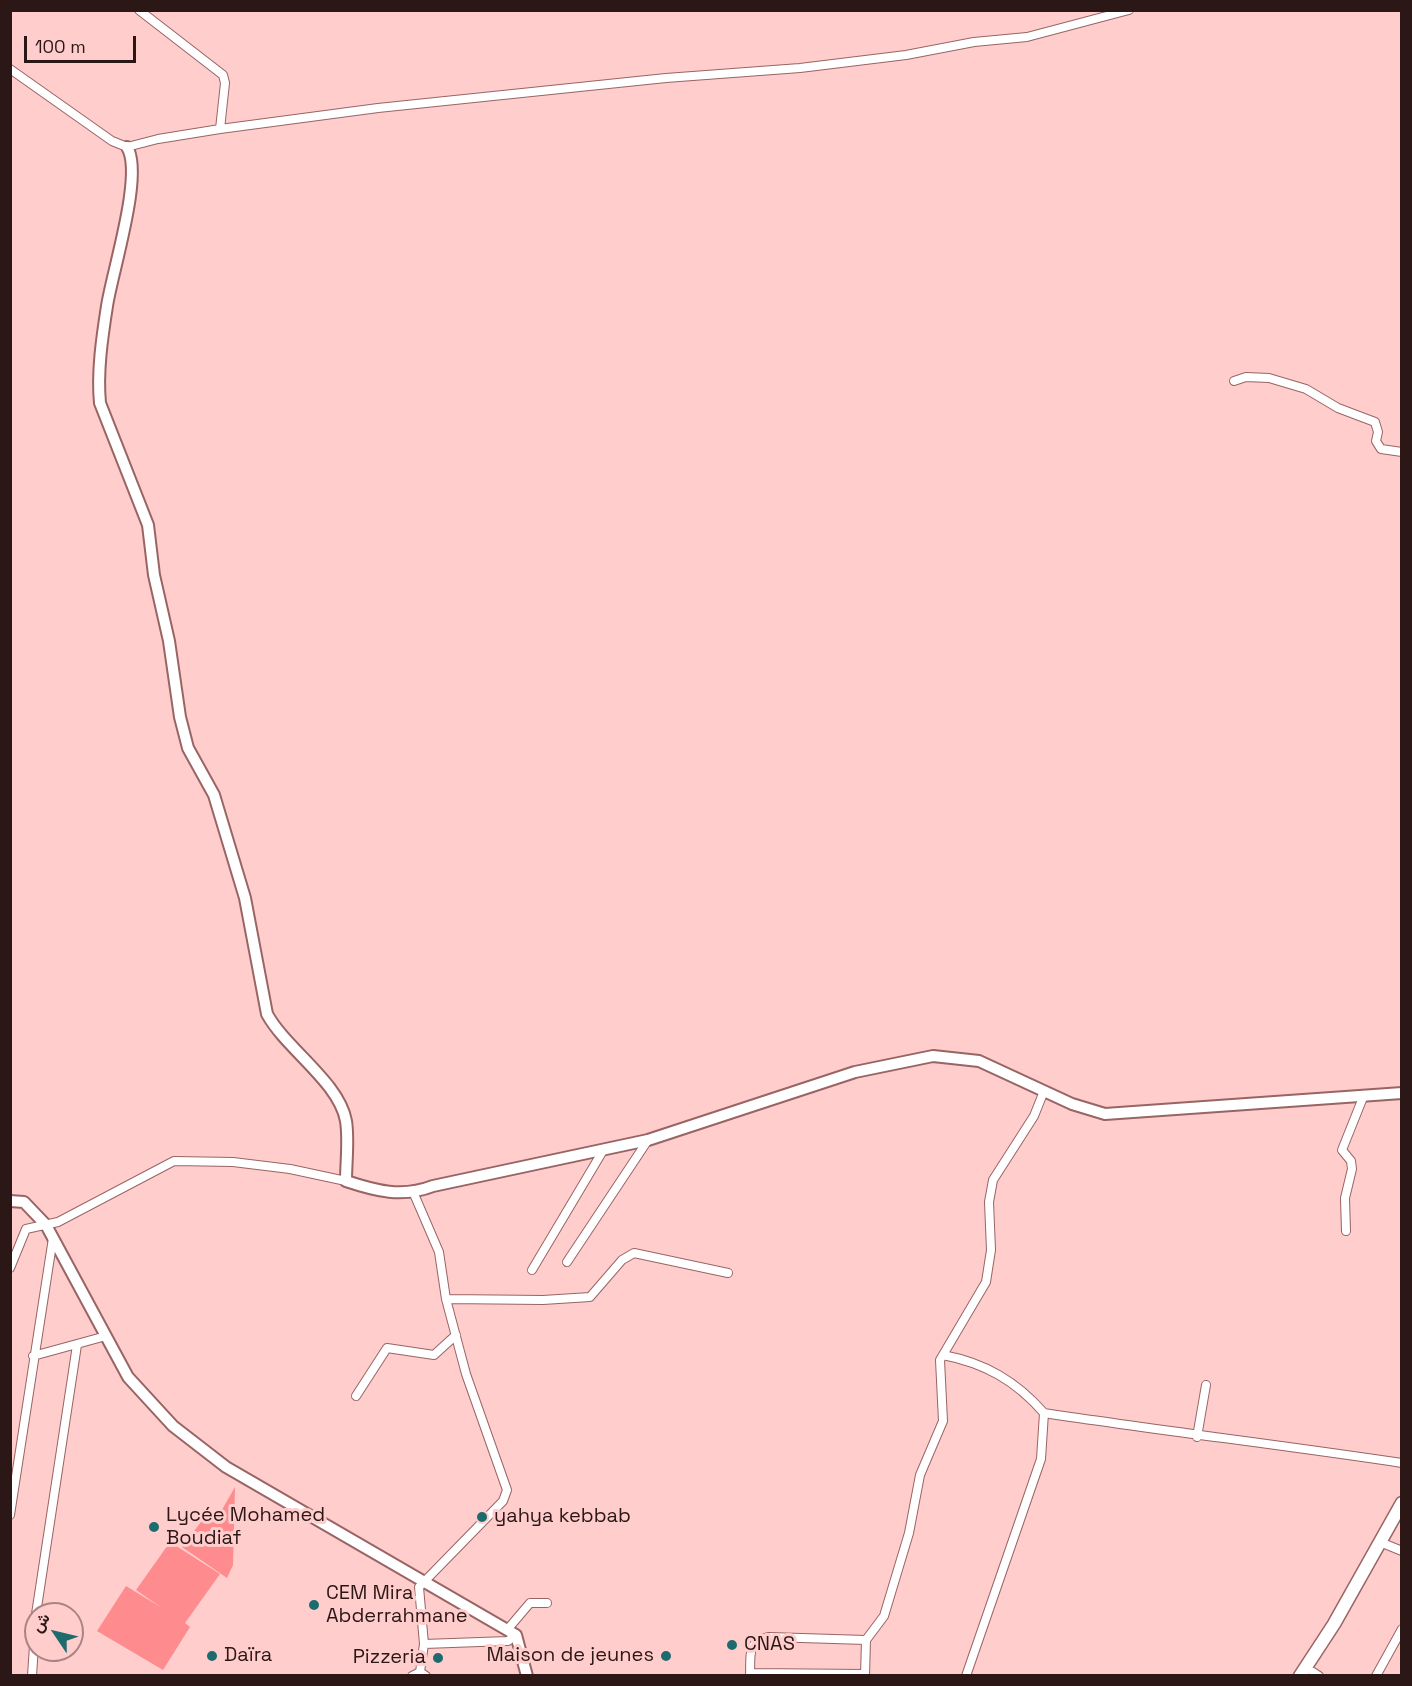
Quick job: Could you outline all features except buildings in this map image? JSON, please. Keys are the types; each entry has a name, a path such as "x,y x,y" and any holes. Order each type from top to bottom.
{"main road":[{"path":"1311,1675 1334,1624 1401,1503"}],"street":[{"path":"140,10 223,75 225,83 220,129"},
{"path":"10,69 112,141 128,147 158,139 220,129 378,108 666,78 800,68 906,55 974,42 1027,37 1130,10"},
{"path":"128,147 132,154 131,185 107,306 98,383 100,403 105,421 148,525 154,575 169,641 180,717 188,748 214,795 245,898 267,1014 275,1028 318,1073 339,1105 346,1121 346,1181"},
{"path":"1234,381 1246,377 1269,378 1306,389 1338,408 1375,422 1378,432 1376,441 1381,449 1401,452"},
{"path":"10,1268 26,1229 58,1222 174,1161 232,1162 290,1169 346,1181 372,1190 414,1194 433,1186 648,1140 855,1072 933,1056 979,1061 1072,1104 1105,1114 1401,1093"},
{"path":"866,1640 768,1637 756,1639 751,1646 750,1674 865,1675 866,1640 884,1616 909,1533 920,1475 943,1421 940,1360 986,1282 991,1250 989,1202 993,1180 1034,1116 1044,1091"},
{"path":"1346,1231 1345,1198 1352,1169 1351,1161 1342,1150 1364,1095"},
{"path":"567,1262 648,1140"},
{"path":"532,1270 604,1149"},
{"path":"414,1194 439,1252 446,1299 466,1374 507,1490 502,1501 419,1587 424,1644 420,1674"},
{"path":"10,1201 24,1202 46,1225 128,1377 173,1426 217,1460 511,1632 527,1676"},
{"path":"10,1515 15,1446 53,1238"},
{"path":"446,1299 532,1300 590,1297 622,1260 634,1253 728,1273"},
{"path":"356,1396 387,1348 434,1355 456,1335"},
{"path":"33,1356 106,1336"},
{"path":"38,1602 77,1345"},
{"path":"943,1355 1004,1376 1025,1391 1044,1413 1197,1437 1241,1439 1401,1463"},
{"path":"1197,1437 1206,1385"},
{"path":"966,1676 1041,1459 1044,1413"},
{"path":"1380,1542 1401,1551"},
{"path":"424,1644 508,1641 511,1632 530,1603 547,1603"},
{"path":"1376,1676 1401,1629"}],"shaded area":[{"path":"235,1487 233,1565 227,1578 182,1547 210,1510 219,1515"},
{"path":"170,1542 220,1574 185,1623 190,1627 163,1670 97,1631 126,1586 162,1608 136,1590"}],"place":[{"name":"yahya kebbab","path":"482,1517"},
{"name":"Lycée Mohamed Boudiaf","path":"154,1527"},
{"name":"CEM Mira Abderrahmane","path":"314,1605"},
{"name":"CNAS","path":"732,1645"},
{"name":"Daïra","path":"212,1656"},
{"name":"Maison de jeunes","path":"666,1656"},
{"name":"Pizzeria","path":"438,1658"}]}
